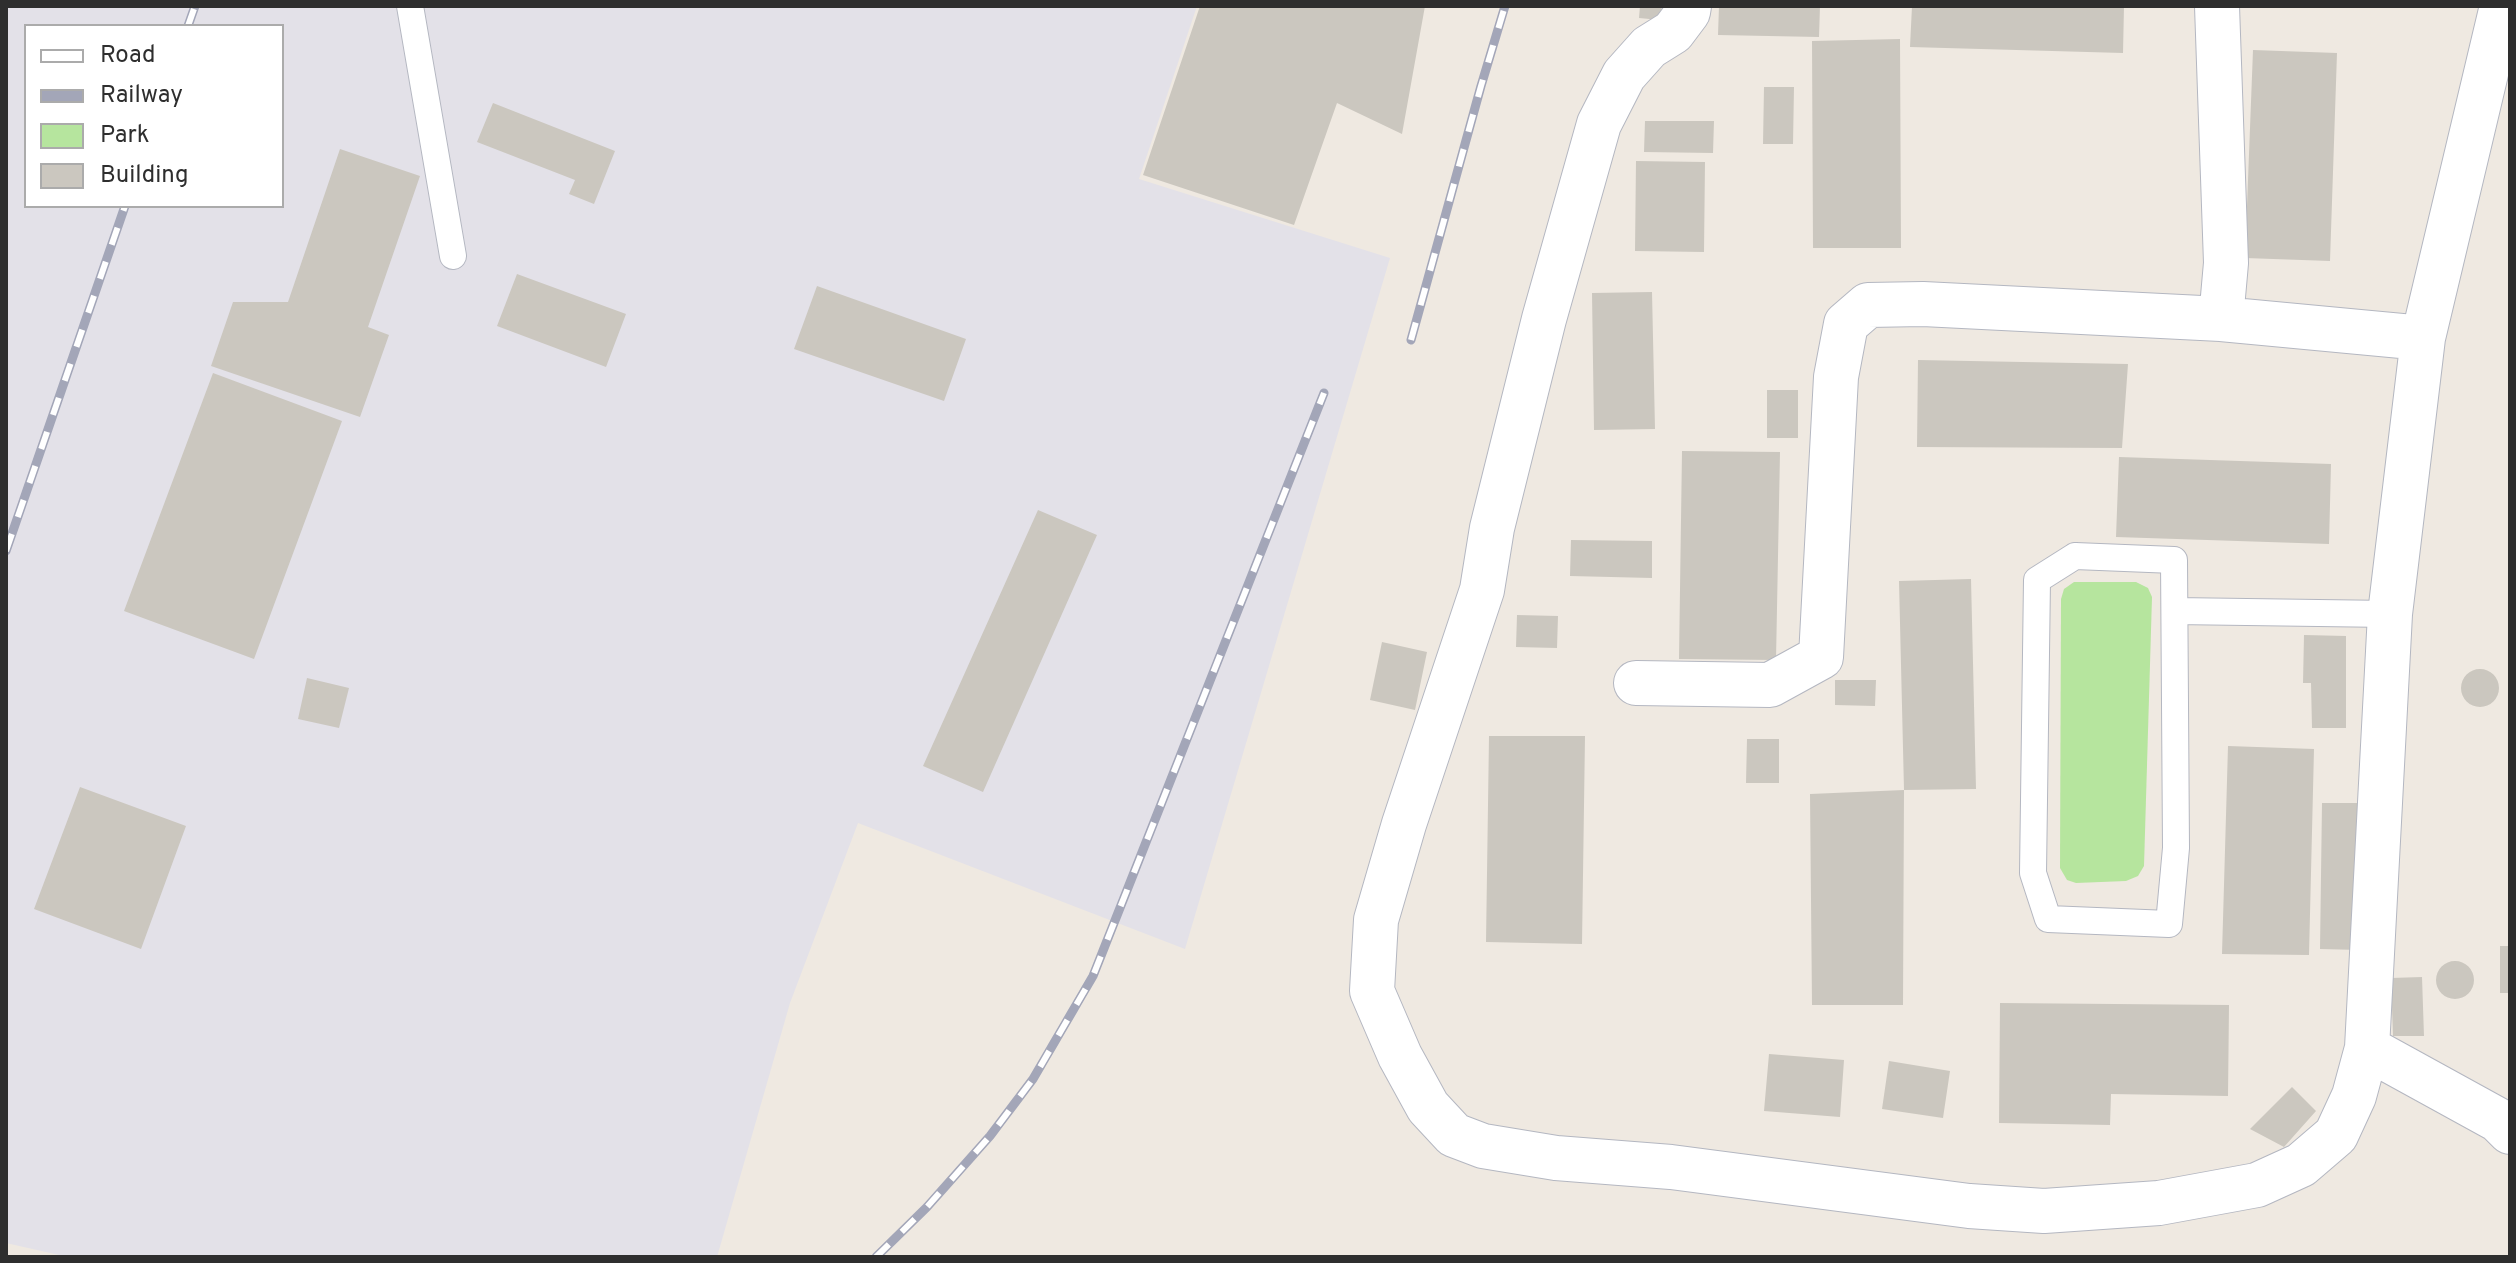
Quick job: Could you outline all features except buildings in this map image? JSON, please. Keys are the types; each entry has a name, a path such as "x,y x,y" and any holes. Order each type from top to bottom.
{"street":[{"path":"1689,6 1673,32 1649,47 1624,75 1599,124 1540,334 1492,528 1482,590 1404,824 1376,920 1372,991 1400,1056 1428,1107 1454,1135 1483,1146 1556,1158 1671,1167 1969,1206 2044,1211 2159,1203 2257,1185 2301,1165 2336,1135 2354,1096 2367,1048 2390,614 2423,338 2502,6"},
{"path":"2217,6 2226,263 2221,319"},
{"path":"1636,683 1770,685 1821,657 1836,377 1846,324 1868,305 1923,304 2221,319 2423,338"},
{"path":"2367,1048 2498,1120 2510,1132"}],"lane":[{"path":"410,6 453,256"},
{"path":"2075,556 2174,560 2175,611 2176,848 2169,924 2048,919 2033,873 2037,580 2075,556"},
{"path":"2175,611 2390,614"}],"shaded area":[{"path":"6,6 1197,6 1139,179 1390,258 1185,949 858,823 790,1003 717,1257 68,1257 6,1243"}],"green space":[{"path":"2074,582 2136,582 2148,588 2152,597 2144,866 2138,876 2126,881 2076,883 2067,880 2060,868 2061,599 2064,589"}],"railway":[{"path":"189,24 195,6"},
{"path":"1411,340 1505,6"},
{"path":"6,551 124,208"},
{"path":"876,1257 927,1207 990,1136 1033,1079 1093,976 1324,393"}]}
